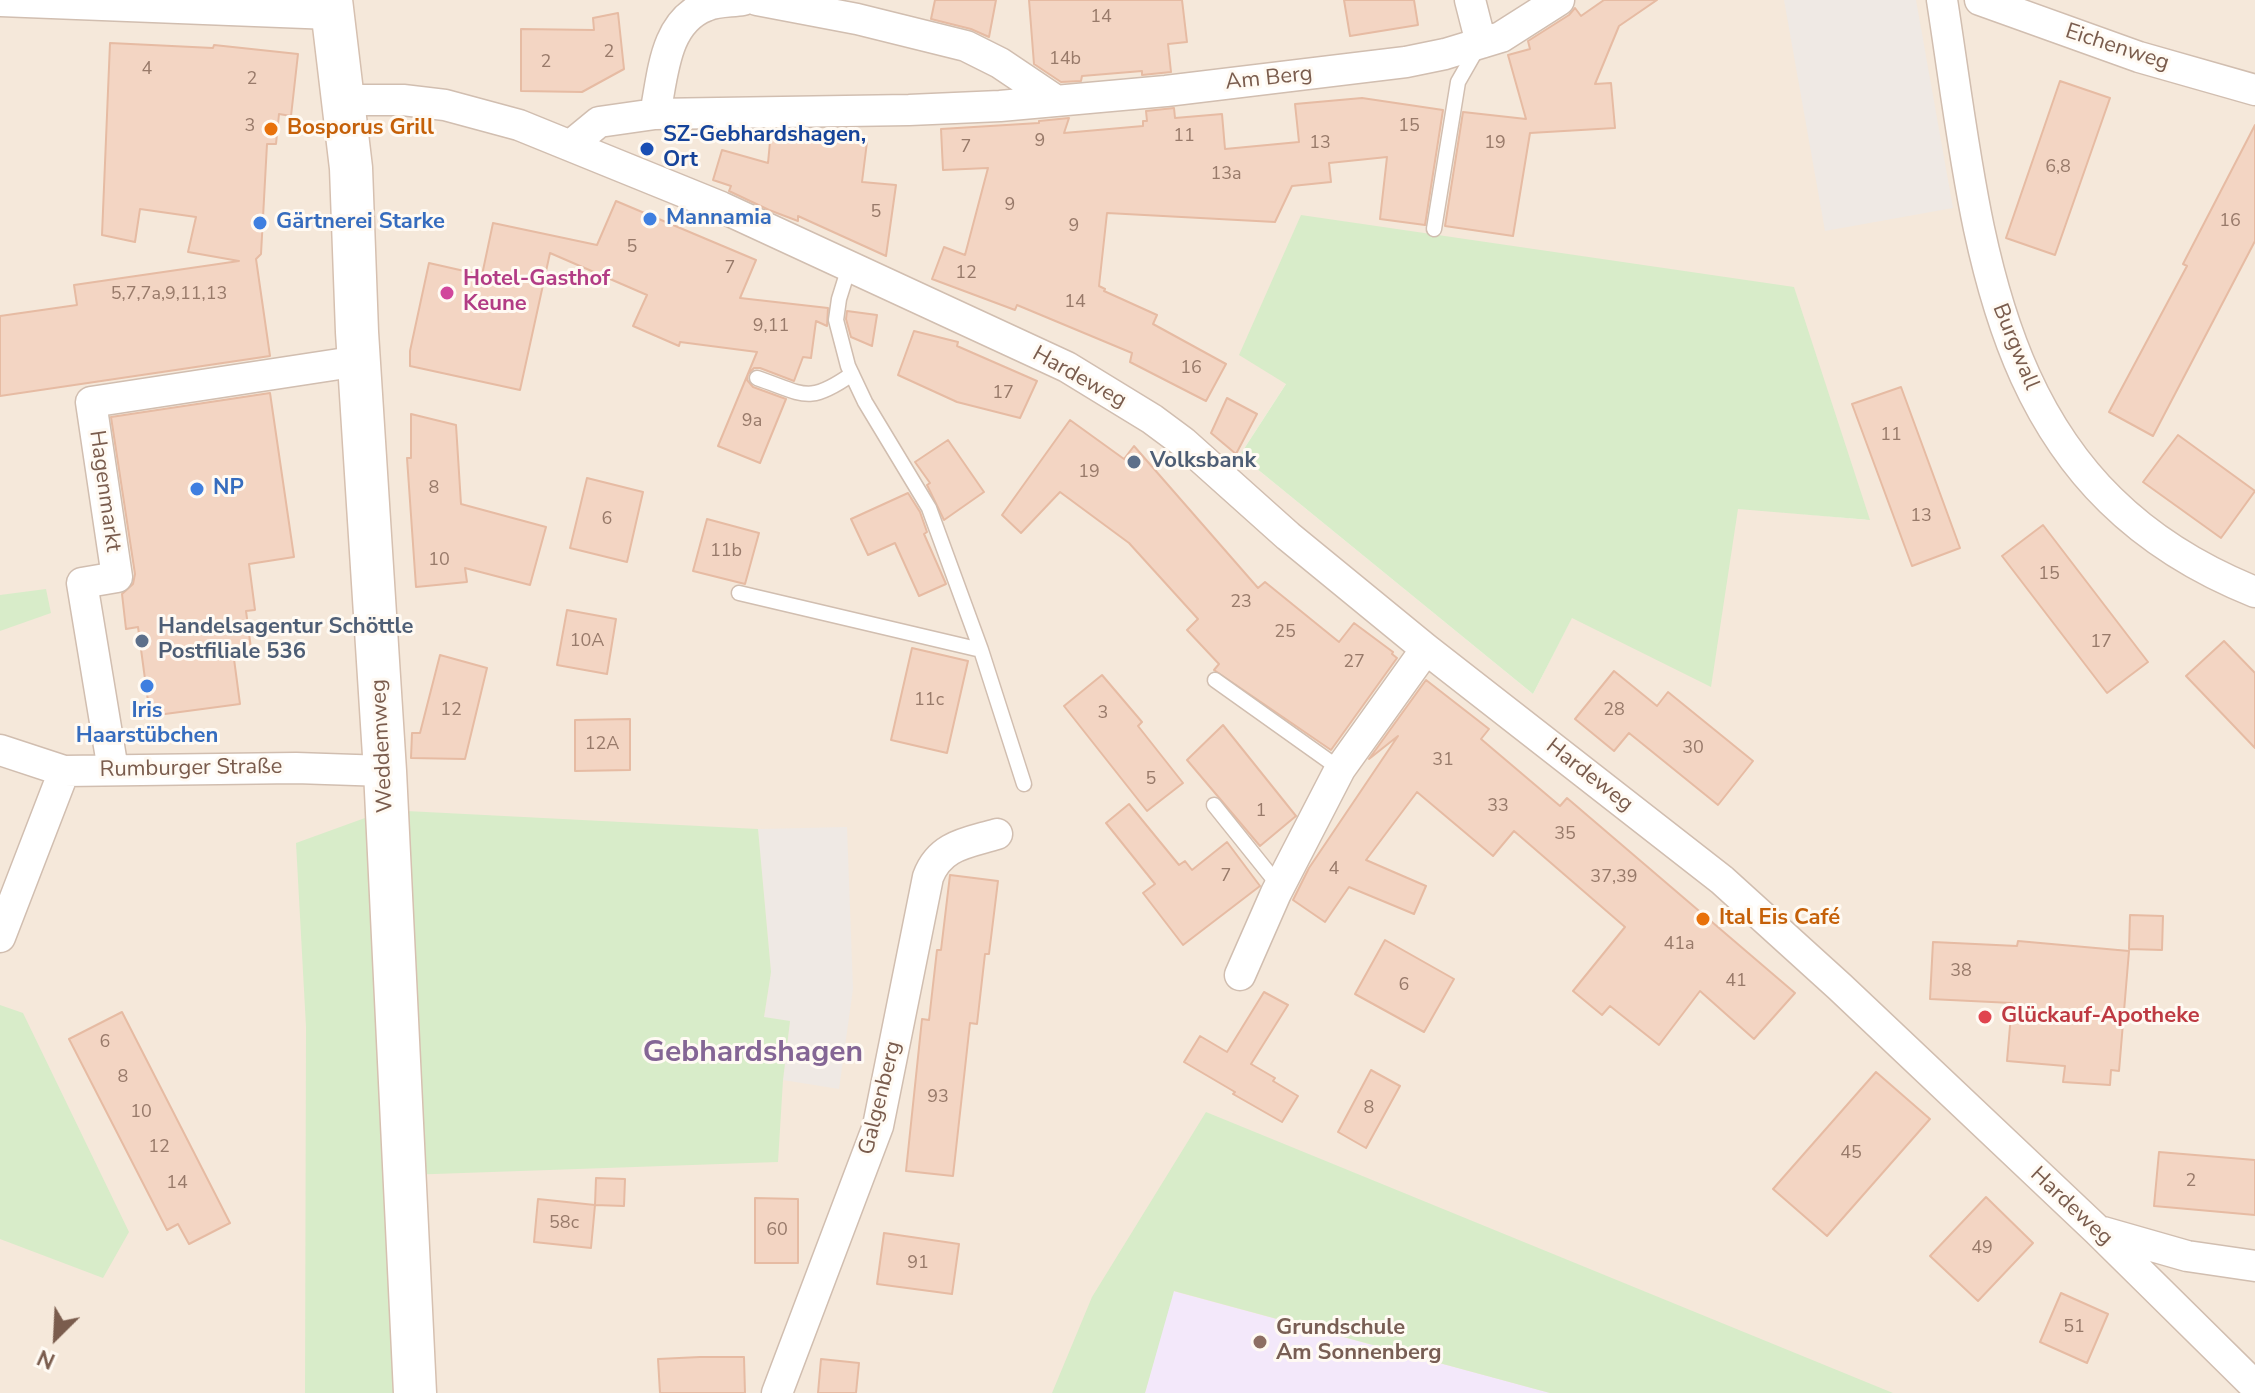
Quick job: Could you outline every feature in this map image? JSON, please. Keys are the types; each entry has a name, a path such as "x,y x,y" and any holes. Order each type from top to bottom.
{"main road":[{"name":"Weddemweg","path":"331,7 351,168 359,361 385,771 415,1393"}],"street":[{"path":"655,114 672,36 684,20 709,4 743,0"},
{"path":"757,0 857,19 966,46 1000,63 1055,100"},
{"path":"1470,0 1481,43"},
{"name":"Am Berg","path":"571,145 599,122 655,114 909,110 1055,100 1336,72 1432,57 1501,37 1559,0"},
{"name":"Burgwall","path":"1942,0 1986,265 2009,342 2030,388 2055,432 2089,478 2131,521 2216,576 2255,592"},
{"name":"Eichenweg","path":"1980,0 2139,57 2255,90"},
{"path":"0,1 331,7"},
{"name":"Hardeweg","path":"343,100 403,100 445,105 519,125 571,145 721,207 1067,367 1152,419 1426,649 1722,880 2097,1230 2255,1386"},
{"name":"Hagenmarkt","path":"113,770 82,583 117,577 91,402 359,361"},
{"path":"1240,975 1280,886 1340,769 1426,649"},
{"name":"Rumburger Straße","path":"0,750 64,771 296,768 385,771"},
{"path":"0,937 64,771"},
{"name":"Galgenberg","path":"777,1393 878,1126 934,860 952,848 997,834"},
{"path":"2097,1230 2187,1256 2255,1266"}],"lane":[{"path":"1434,229 1458,82 1481,43"},
{"path":"849,267 836,320 841,345 865,402 929,508 981,650 1024,784"},
{"path":"757,378 809,396 828,391 852,374"},
{"path":"739,593 981,650"},
{"path":"1215,680 1340,769"},
{"path":"1214,805 1280,886"}],"shaded area":[{"path":"0,0 2255,0 2255,1393 0,1393","holes":["1286,384 1869,520 1738,508 1572,617 1533,694 1240,455"]},
{"path":"1784,0 1916,0 1953,208 1825,231"},
{"path":"847,827 853,989 839,1089 783,1080 790,1022 764,1018 771,972 758,829"},
{"name":"Grundschule Am Sonnenberg","path":"1173,1291 1550,1393 1145,1393"}],"green space":[{"path":"1301,215 1794,287 1870,520 1738,509 1711,687 1572,618 1533,694 1240,455 1286,384 1239,355"},
{"path":"46,589 51,613 0,631 0,595"},
{"path":"387,810 758,829 771,972 764,1017 790,1021 778,1162 406,1175 401,1393 305,1393 306,1027 296,843"},
{"path":"0,1005 23,1013 129,1232 103,1278 0,1239"},
{"path":"1206,1112 1893,1393 1550,1393 1174,1291 1145,1393 1052,1393 1092,1297"}],"building":[{"path":"935,0 996,0 989,37 931,19"},
{"path":"1029,0 1182,0 1187,42 1168,44 1171,72 1082,76 1081,81 1061,82 1034,64"},
{"path":"1344,0 1414,0 1418,25 1350,36"},
{"path":"1604,0 1657,0 1619,26 1595,84 1611,83 1615,128 1530,133 1513,236 1445,226 1463,112 1526,119 1508,55 1530,49 1528,41 1575,8 1581,16"},
{"path":"618,13 624,69 582,92 521,91 521,29 594,30 593,18"},
{"path":"110,43 213,48 214,45 298,54 291,116 279,114 276,144 267,144 261,254 256,259 270,356 0,396 0,316 77,305 74,285 239,261 188,252 196,217 140,209 135,242 102,235"},
{"path":"2060,81 2110,98 2055,255 2006,238"},
{"path":"1362,98 1443,110 1425,225 1380,219 1387,157 1329,163 1331,182 1292,186 1275,222 1107,213 1099,286 1157,315 1153,324 1226,364 1206,401 1130,362 1132,353 1017,305 1015,310 932,279 944,247 965,255 988,168 943,170 941,129 1039,123 1069,118 1064,133 1143,126 1143,121 1147,121 1146,111 1174,108 1175,118 1222,114 1225,149 1299,142 1295,104"},
{"path":"2255,125 2255,241 2153,436 2109,412 2187,266 2183,264"},
{"path":"771,131 867,142 862,182 896,185 886,256 798,216 798,221 769,210 729,191 731,186 713,180 722,150 768,163"},
{"path":"616,201 756,260 740,298 828,308 827,326 816,321 811,358 803,357 794,381 760,368 754,368 748,374 747,380 753,387 786,399 760,463 718,446 757,352 680,342 679,346 633,326 647,295 550,253 520,390 410,366 410,351 429,263 482,275 493,223 597,245"},
{"path":"847,311 877,315 872,346 851,337"},
{"path":"914,331 958,342 957,346 1037,381 1020,418 957,402 898,375"},
{"path":"1901,387 1960,548 1912,566 1852,404"},
{"name":"NP","path":"270,393 294,557 249,564 255,610 246,611 252,656 234,659 240,704 150,716 138,627 126,629 122,594 133,584 135,574 111,417"},
{"path":"1227,398 1257,414 1236,454 1211,433"},
{"path":"411,414 456,425 461,504 546,527 530,585 465,568 467,582 416,587 407,458 411,458"},
{"path":"1070,420 1124,459 1134,446 1258,588 1265,582 1339,642 1354,623 1393,652 1397,658 1331,750 1214,670 1219,664 1187,630 1198,619 1129,543 1060,492 1021,533 1002,515"},
{"path":"2178,435 2255,491 2221,538 2143,482"},
{"path":"948,440 984,492 944,520 927,485 930,483 915,462"},
{"path":"587,478 643,492 627,562 570,548"},
{"path":"908,493 920,512 927,532 924,534 946,584 919,596 895,543 868,555 851,519"},
{"path":"707,519 759,533 745,584 693,571"},
{"path":"2043,525 2148,662 2107,693 2002,556"},
{"path":"567,610 616,619 607,674 557,665"},
{"path":"2224,641 2255,673 2255,748 2186,676"},
{"path":"912,648 968,661 947,753 891,740"},
{"path":"440,655 487,668 465,759 411,758 412,733 420,733"},
{"path":"1614,671 1657,706 1668,692 1753,761 1718,805 1629,733 1614,751 1575,719"},
{"path":"1102,675 1142,722 1138,726 1183,783 1147,811 1064,706"},
{"path":"1426,680 1489,729 1481,739 1560,806 1567,798 1795,993 1754,1039 1700,991 1659,1045 1610,1006 1602,1015 1573,991 1625,927 1514,831 1493,856 1417,792 1366,860 1426,886 1414,914 1349,887 1325,922 1293,900 1309,868 1398,736 1369,759"},
{"path":"630,719 630,770 575,771 575,720"},
{"path":"1223,725 1296,816 1260,846 1187,760"},
{"path":"1129,804 1179,865 1185,861 1192,870 1227,842 1260,886 1183,945 1143,893 1155,884 1106,823"},
{"path":"950,875 998,881 977,1024 970,1023 953,1176 906,1171 922,1019 929,1020"},
{"path":"2130,915 2163,916 2162,950 2129,949"},
{"path":"1385,940 1454,979 1424,1032 1355,994"},
{"path":"2018,941 2129,951 2119,1071 2111,1070 2110,1085 2063,1082 2065,1066 2007,1061 2012,1003 1930,999 1933,942 2017,946"},
{"path":"1264,992 1288,1005 1251,1064 1298,1096 1282,1122 1184,1062 1200,1036 1227,1052"},
{"path":"122,1012 230,1223 189,1244 178,1224 167,1230 69,1039"},
{"path":"1371,1070 1400,1086 1366,1148 1338,1132"},
{"path":"1876,1072 1930,1119 1827,1236 1773,1189"},
{"path":"2159,1152 2255,1160 2255,1215 2154,1206"},
{"path":"596,1178 625,1179 624,1206 595,1205"},
{"path":"1986,1197 2033,1243 1978,1301 1930,1256"},
{"path":"755,1198 798,1199 798,1263 755,1263"},
{"path":"538,1199 595,1205 591,1248 534,1242"},
{"path":"884,1233 959,1244 952,1294 877,1284"},
{"path":"2061,1293 2108,1314 2087,1363 2040,1342"},
{"path":"744,1357 745,1393 660,1393 658,1359"},
{"path":"821,1359 859,1363 856,1393 818,1393"}],"place":[{"name":"Bosporus Grill","path":"271,129"},
{"name":"SZ-Gebhardshagen, Ort","path":"647,149"},
{"name":"Mannamia","path":"650,219"},
{"name":"Gärtnerei Starke","path":"260,223"},
{"name":"Hotel-Gasthof Keune","path":"447,293"},
{"name":"Volksbank","path":"1134,462"},
{"name":"NP","path":"197,489"},
{"name":"Handelsagentur Schöttle Postfiliale 536","path":"142,641"},
{"name":"Iris Haarstübchen","path":"147,686"},
{"name":"Ital Eis Café","path":"1703,919"},
{"name":"Glückauf-Apotheke","path":"1985,1017"},
{"name":"Grundschule Am Sonnenberg","path":"1260,1342"}],"district":[{"name":"Gebhardshagen","path":"753,1054"}]}
